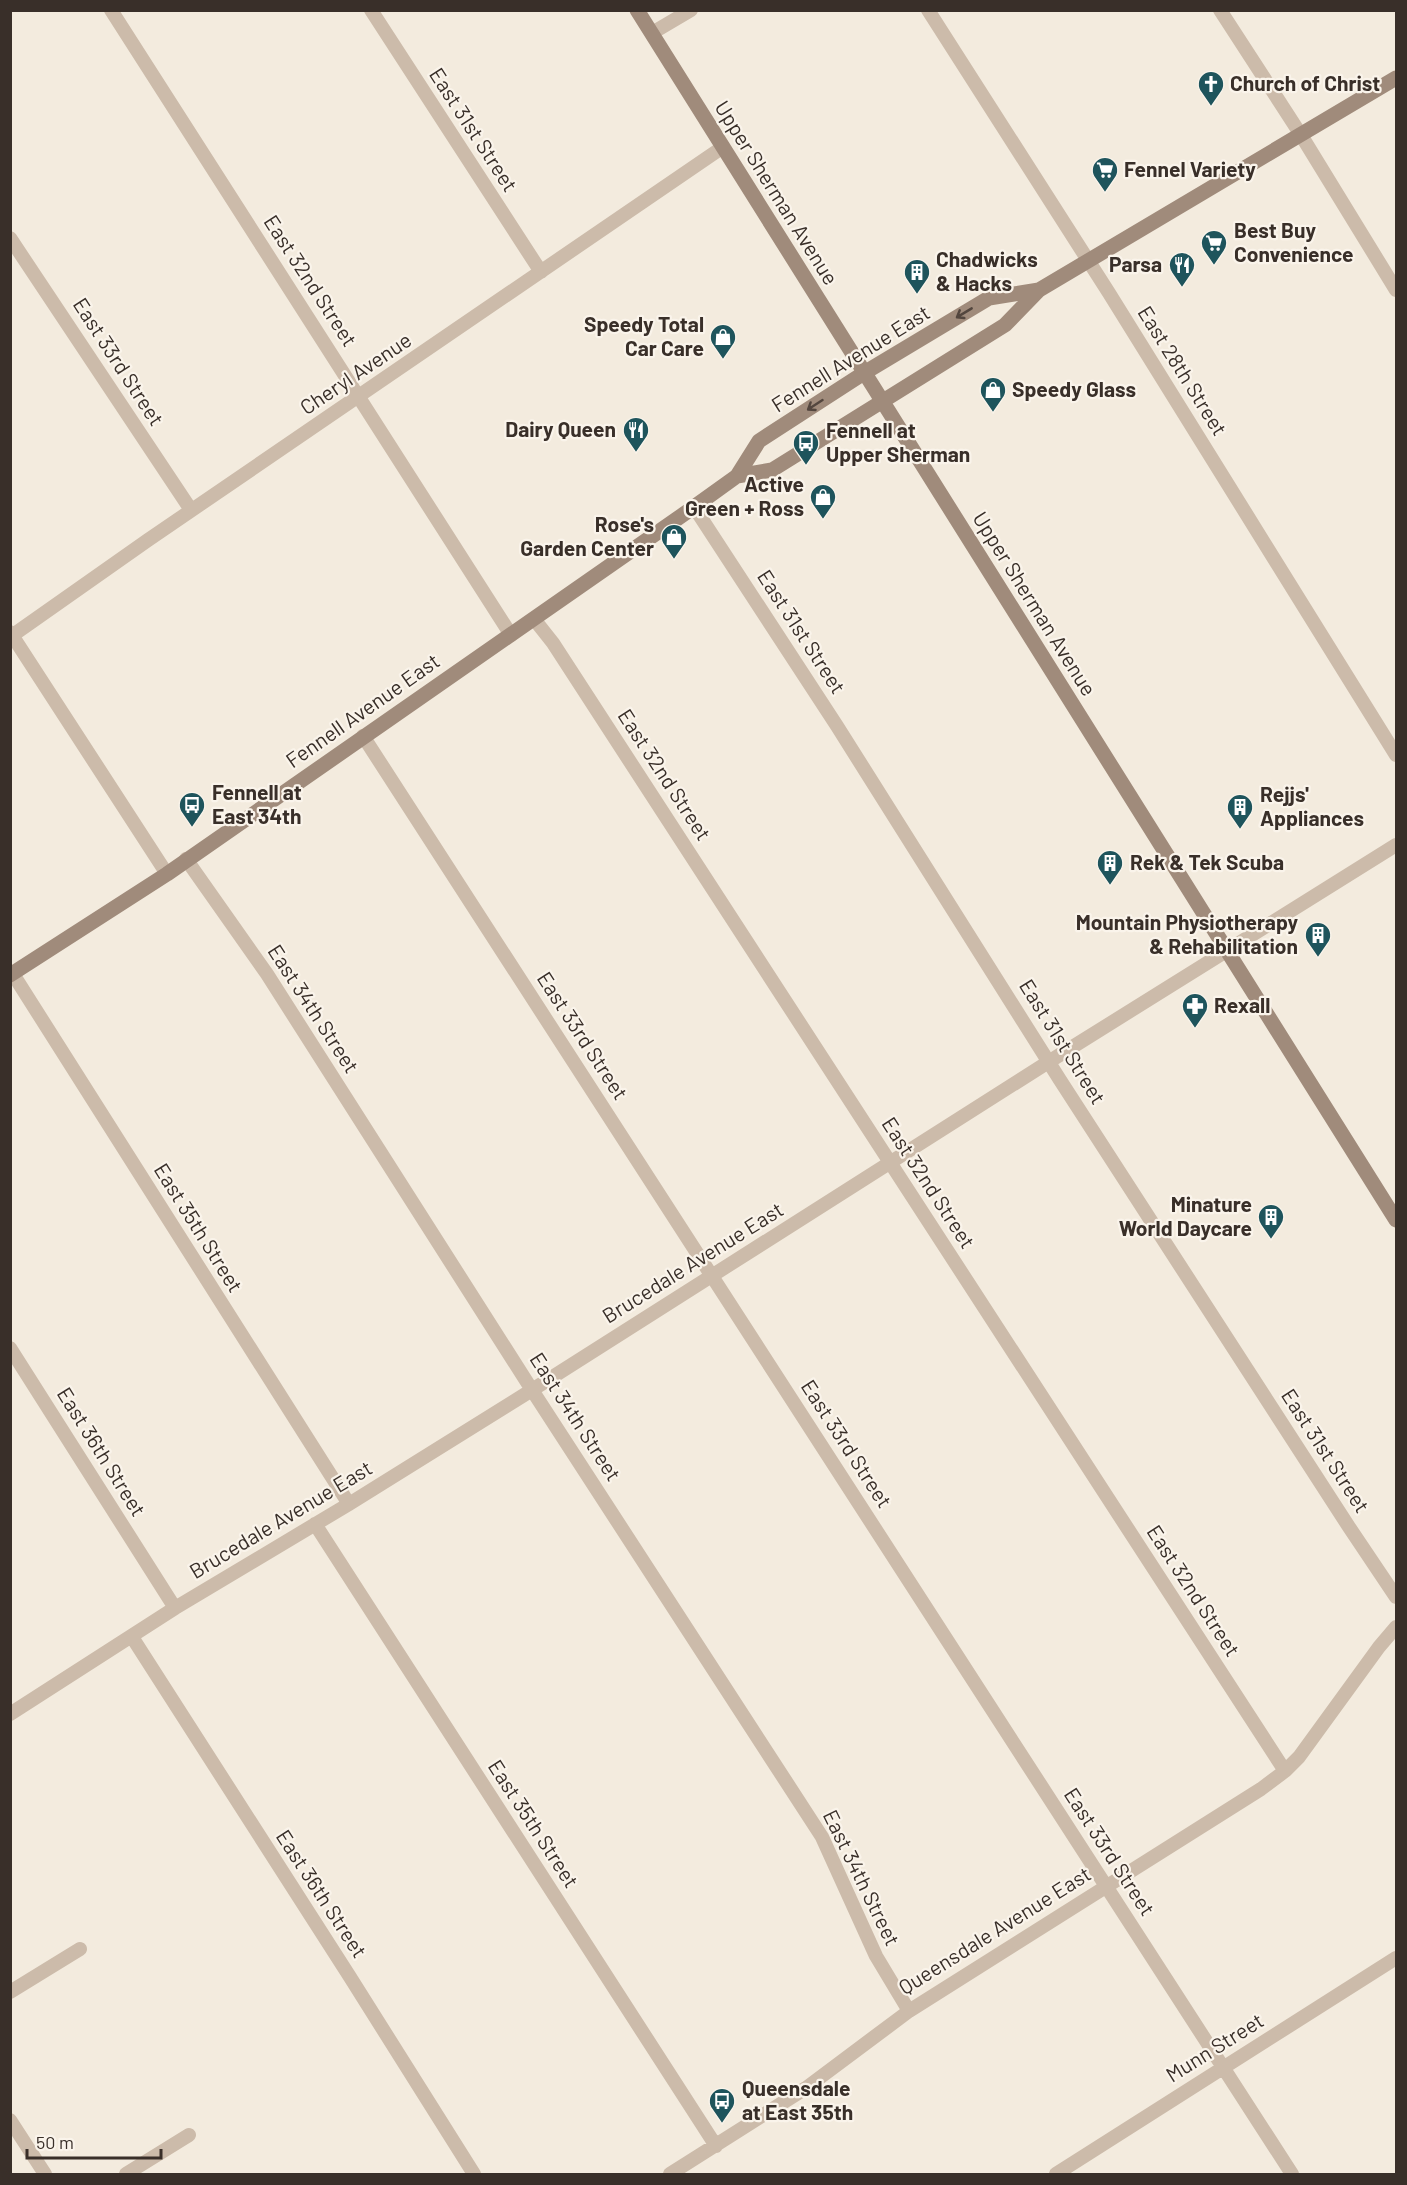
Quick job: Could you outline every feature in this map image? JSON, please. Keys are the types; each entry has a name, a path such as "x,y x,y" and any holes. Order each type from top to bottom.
{"main road":[{"name":"Upper Sherman Avenue","path":"637,10 881,401 1229,950 1396,1220"},
{"name":"Fennell Avenue East","path":"737,476 772,470 1005,325 1039,290 1396,78"},
{"name":"Fennell Avenue East","path":"12,975 167,874 694,507 737,476 759,441 864,373 989,298 1039,290"}],"street":[{"name":"East 32nd Street","path":"111,10 511,634"},
{"name":"East 31st Street","path":"371,10 541,272"},
{"path":"652,33 691,10"},
{"name":"East 28th Street","path":"928,10 1396,755"},
{"path":"1220,10 1301,135 1396,290"},
{"name":"Cheryl Avenue","path":"12,633 723,147"},
{"name":"East 33rd Street","path":"10,238 191,510"},
{"name":"East 31st Street","path":"694,507 837,726 1060,1080 1396,1597"},
{"name":"East 32nd Street","path":"534,620 553,643 1285,1771"},
{"path":"12,633 167,874"},
{"name":"East 33rd Street","path":"363,736 1292,2175"},
{"name":"Brucedale Avenue East","path":"10,1714 175,1608 349,1504 532,1390 1050,1061 1396,845"},
{"name":"East 34th Street","path":"186,859 267,974 532,1390 822,1837 876,1956 909,2011"},
{"name":"East 35th Street","path":"12,975 349,1504"},
{"name":"East 36th Street","path":"10,1348 175,1608"},
{"name":"East 35th Street","path":"315,1524 717,2146"},
{"name":"Queensdale Avenue East","path":"670,2175 806,2088 909,2011 1262,1789 1299,1757 1396,1627"},
{"name":"East 36th Street","path":"132,1637 474,2175"},
{"path":"10,1992 80,1949"},
{"name":"Munn Street","path":"1056,2175 1396,1958"},
{"path":"10,2120 45,2175"},
{"path":"126,2175 189,2135"}],"place":[{"name":"Church of Christ","path":"1211,107"},
{"name":"Fennel Variety","path":"1105,193"},
{"name":"Best Buy Convenience","path":"1214,266"},
{"name":"Parsa","path":"1182,288"},
{"name":"Chadwicks & Hacks","path":"917,295"},
{"name":"Speedy Total Car Care","path":"723,360"},
{"name":"Speedy Glass","path":"993,413"},
{"name":"Dairy Queen","path":"636,453"},
{"name":"Fennell at Upper Sherman","path":"806,466"},
{"name":"Active Green + Ross","path":"823,520"},
{"name":"Rose's Garden Center","path":"674,560"},
{"name":"Fennell at East 34th","path":"192,828"},
{"name":"Rejjs' Appliances","path":"1240,830"},
{"name":"Rek & Tek Scuba","path":"1110,886"},
{"name":"Mountain Physiotherapy & Rehabilitation","path":"1318,958"},
{"name":"Rexall","path":"1195,1029"},
{"name":"Minature World Daycare","path":"1271,1240"},
{"name":"Queensdale at East 35th","path":"722,2124"}]}
